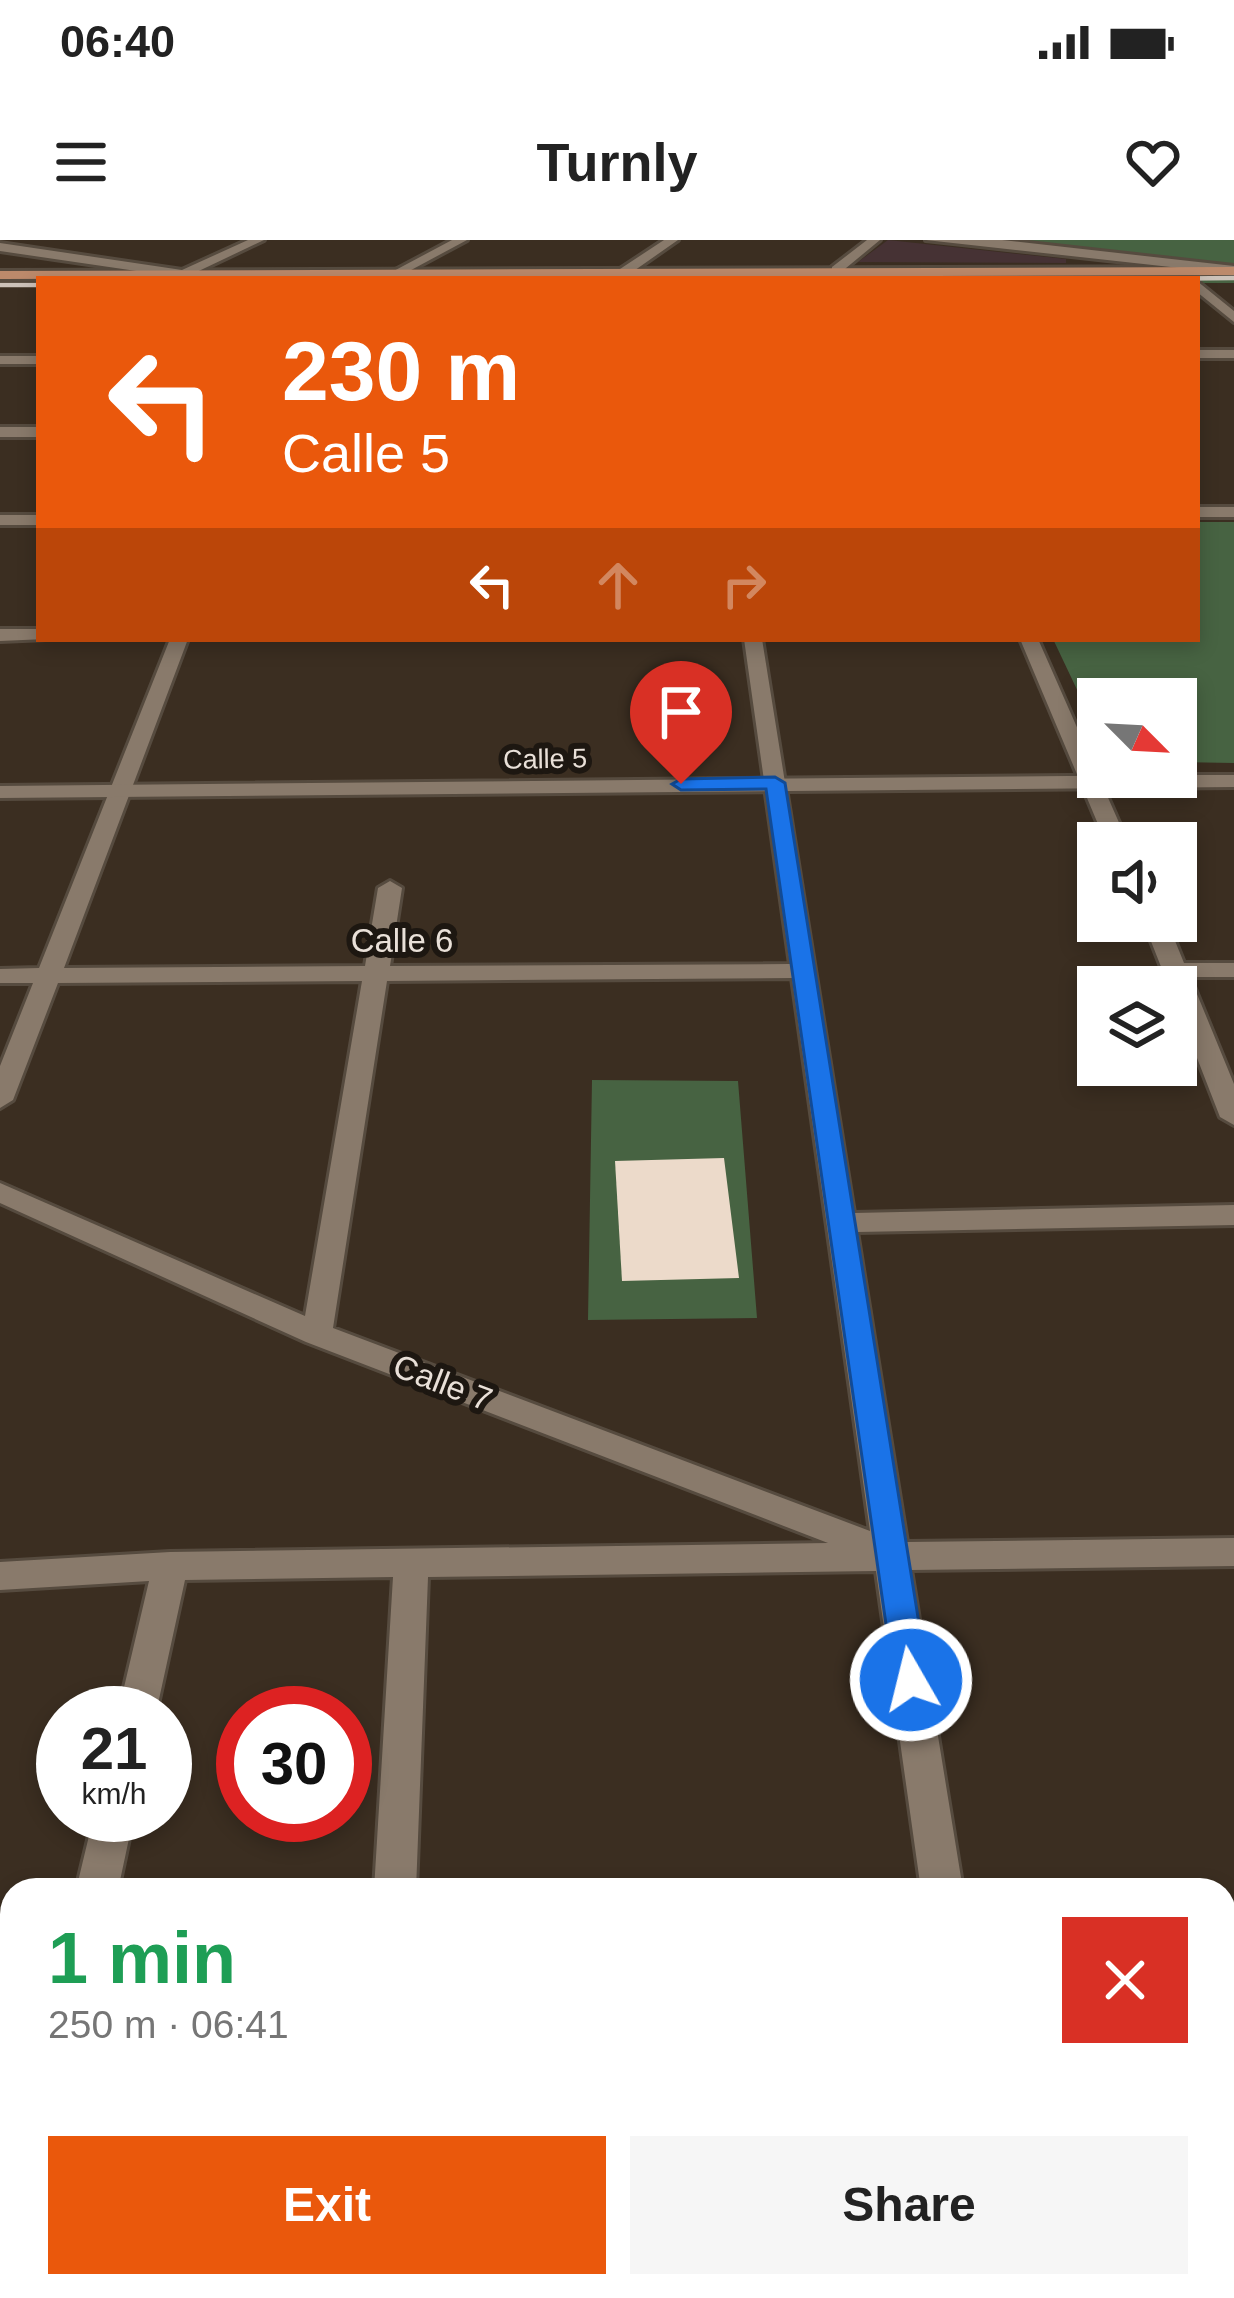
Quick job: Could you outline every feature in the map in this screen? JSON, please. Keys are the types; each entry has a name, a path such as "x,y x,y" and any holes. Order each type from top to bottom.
{"main road":[{"path":"0,275 836,271 1185,275 1234,271"},
{"path":"1200,288 1234,289"}],"street":[{"path":"28,251 55,240"},
{"path":"0,247 184,274 258,240"},
{"path":"396,273 461,240"},
{"path":"624,272 673,240"},
{"path":"836,271 874,240"},
{"path":"932,240 1185,275"},
{"path":"971,240 1234,271"},
{"path":"1200,289 1234,318"},
{"path":"1200,354 1234,354"},
{"path":"0,360 32,360"},
{"path":"0,432 36,432"},
{"path":"1200,512 1234,512"},
{"path":"0,520 36,520"},
{"path":"0,635 36,635"},
{"path":"0,1100 178,642"},
{"path":"754,642 940,1878"},
{"path":"1029,642 1077,758"},
{"name":"Calle 5","path":"1197,781 1234,781"},
{"name":"Calle 5","path":"0,792 1077,782"},
{"path":"317,1334 390,888"},
{"name":"Calle 6","path":"0,976 804,970"},
{"path":"1197,970 1234,970"},
{"path":"1197,1020 1234,1117"},
{"name":"Calle 7","path":"0,1192 317,1334 893,1554"},
{"path":"843,1223 1234,1215"},
{"path":"0,1576 170,1566 1234,1552"},
{"path":"396,1878 411,1562"},
{"path":"143,1686 170,1566"},
{"path":"100,1878 108,1842"}],"shaded area":[{"path":"888,240 1066,259 1066,263 858,262"}],"green space":[{"path":"1000,240 1234,240 1234,263 1202,263"},
{"path":"1234,274 1234,283 1200,283 1200,276 768,276"},
{"path":"1200,522 1234,522 1234,763 1197,762 1197,678 1077,678 1077,690 1054,642 1200,642"},
{"path":"592,1080 738,1081 757,1318 588,1320"}],"building":[{"path":"724,1158 739,1278 622,1281 615,1161"}],"railway":[{"path":"1200,278 1234,278"},
{"path":"0,285 36,285"}],"route":[{"path":"681,784 775,783 911,1680"}]}
